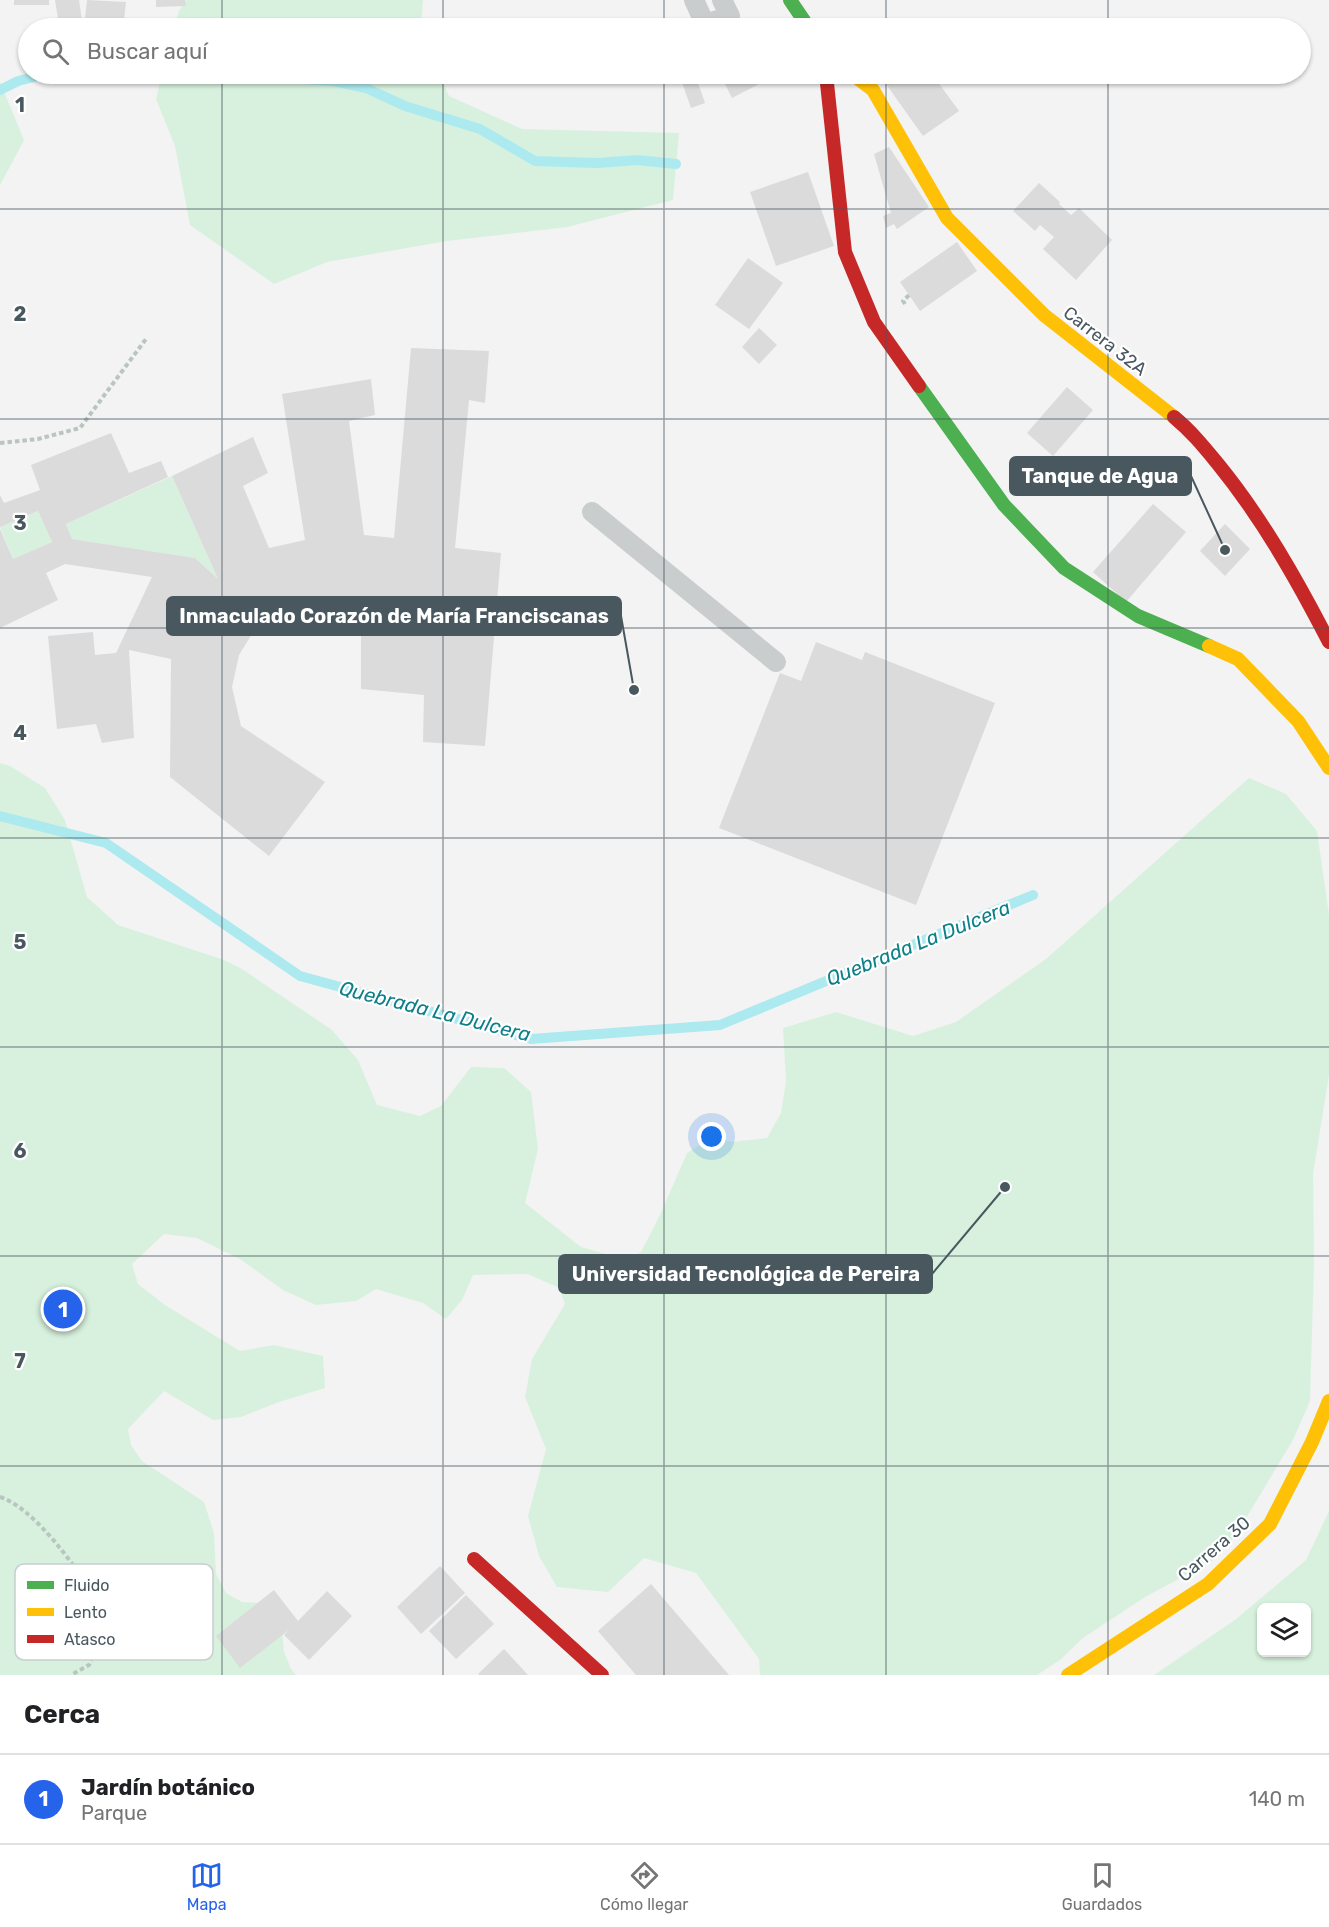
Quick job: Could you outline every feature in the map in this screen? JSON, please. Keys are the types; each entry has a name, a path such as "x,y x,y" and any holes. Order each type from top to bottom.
{"street":[{"path":"790,0 802,18"},
{"path":"827,84 845,252 849,263 874,322 1004,505 1064,568 1138,616 1238,659 1298,721 1329,768"},
{"name":"Carrera 32A","path":"865,84 873,90 947,218 1044,315 1190,430 1244,495 1304,593 1329,642"},
{"name":"Carrera 30","path":"1068,1675 1208,1584 1270,1524 1312,1442 1329,1401"},
{"path":"474,1559 602,1675"}],"lane":[{"path":"694,0 702,18"},
{"path":"722,0 730,16 724,18"},
{"path":"592,512 776,662"}],"path":[{"path":"0,443 38,439 80,428 146,339"},
{"path":"0,1497 11,1500 44,1528 70,1564"},
{"path":"71,1675 89,1665 91,1660"}],"green space":[{"path":"186,0 423,0 422,18 177,18"},
{"path":"0,82 24,140 0,185"},
{"path":"160,84 444,84 449,96 522,129 679,133 673,200 567,227 447,241 327,262 274,284 190,225 175,146 156,99"},
{"path":"172,476 218,579 195,558 72,539 66,524"},
{"path":"38,511 52,542 13,559 0,527"},
{"path":"0,763 10,766 45,788 65,820 87,897 118,925 224,960 242,969 332,1030 358,1060 377,1105 420,1116 441,1106 471,1067 504,1068 531,1092 538,1149 525,1203 581,1247 627,1260 641,1252 687,1153 712,1137 733,1142 767,1138 781,1113 786,1081 783,1028 836,1012 913,1036 956,1022 1046,959 1249,778 1286,794 1317,831 1329,915 1329,1075 1313,1174 1314,1264 1310,1401 1293,1440 1236,1535 1212,1561 1145,1597 1083,1638 1060,1660 1037,1675 760,1675 759,1659 696,1573 644,1558 608,1592 557,1587 539,1556 528,1516 546,1449 525,1397 532,1359 565,1304 559,1288 528,1274 473,1275 462,1300 446,1319 423,1303 376,1289 356,1301 316,1305 283,1290 240,1259 197,1238 164,1234 132,1264 138,1284 165,1305 240,1351 274,1345 323,1356 325,1388 241,1417 213,1420 164,1391 128,1429 131,1445 142,1461 204,1502 214,1533 216,1574 226,1593 242,1602 261,1603 282,1630 284,1652 296,1675 0,1675"},
{"path":"1329,1511 1329,1675 1154,1675 1235,1620 1306,1560"}],"building":[{"path":"14,0 49,0 49,5 14,5"},
{"path":"55,0 79,0 82,18 58,18"},
{"path":"87,0 126,2 124,18 85,18"},
{"path":"156,0 185,0 186,6 156,7"},
{"path":"683,84 698,84 705,103 691,108"},
{"path":"725,84 759,84 732,98"},
{"path":"886,84 939,84 959,111 923,136"},
{"path":"889,147 929,207 897,229 894,224 886,228 883,216 891,213 874,154"},
{"path":"808,172 834,246 776,266 750,192"},
{"path":"1039,183 1071,215 1079,208 1112,240 1076,280 1043,249 1054,237 1040,225 1035,231 1013,211"},
{"path":"957,242 977,271 920,311 900,282"},
{"path":"748,258 783,283 749,329 715,305"},
{"path":"759,328 777,345 759,364 742,347"},
{"path":"411,348 489,351 485,403 469,400 455,548 501,553 485,746 423,742 424,695 361,689 361,603 282,609 255,629 239,655 232,687 241,726 325,782 269,856 170,777 171,659 129,650 134,738 102,743 96,724 57,729 48,636 93,632 95,655 116,653 152,577 65,564 46,573 58,600 0,628 0,529 13,559 52,542 38,511 0,527 0,495 4,503 40,490 31,465 111,433 129,473 161,461 168,477 66,524 72,539 195,558 218,579 172,476 253,437 268,473 243,486 269,548 305,540 282,394 371,379 375,415 349,421 364,535 394,538"},
{"path":"1067,387 1093,410 1053,456 1027,433"},
{"path":"1153,504 1186,532 1126,602 1093,572"},
{"path":"1225,524 1250,549 1225,576 1200,551"},
{"path":"816,642 862,660 865,652 995,703 916,905 719,828 780,673 801,681"},
{"path":"440,1566 465,1593 421,1634 397,1607"},
{"path":"651,1584 729,1675 636,1675 598,1631"},
{"path":"274,1590 298,1621 327,1591 352,1616 309,1660 284,1635 289,1630 240,1668 216,1636"},
{"path":"466,1595 494,1624 456,1659 429,1631"},
{"path":"504,1649 528,1675 478,1674"}],"waterway":[{"path":"0,90 18,81"},
{"path":"347,84 366,88 405,106 480,129 535,161 598,163 637,160 676,164"},
{"name":"Quebrada La Dulcera","path":"0,816 106,843 300,976 531,1039 720,1025 1033,895"}],"traffic: fast":[{"path":"790,0 802,18"},
{"path":"919,386 1004,505 1064,568 1138,616 1209,646"}],"traffic: slow":[{"path":"865,84 873,90 947,218 1044,315 1174,417"},
{"path":"1209,646 1238,659 1298,721 1329,768"},
{"path":"1068,1675 1208,1584 1270,1524 1312,1442 1329,1401"}],"traffic: jam":[{"path":"827,84 845,252 874,322 919,386"},
{"path":"1174,417 1208,451 1249,506 1291,573 1329,642"},
{"path":"474,1559 602,1675"}],"place":[{"name":"Tanque de Agua","path":"1225,550"},
{"name":"Inmaculado Corazón de María Franciscanas","path":"634,690"},
{"name":"Universidad Tecnológica de Pereira","path":"1005,1187"},
{"name":"Jardín botánico","path":"63,1309"}]}
